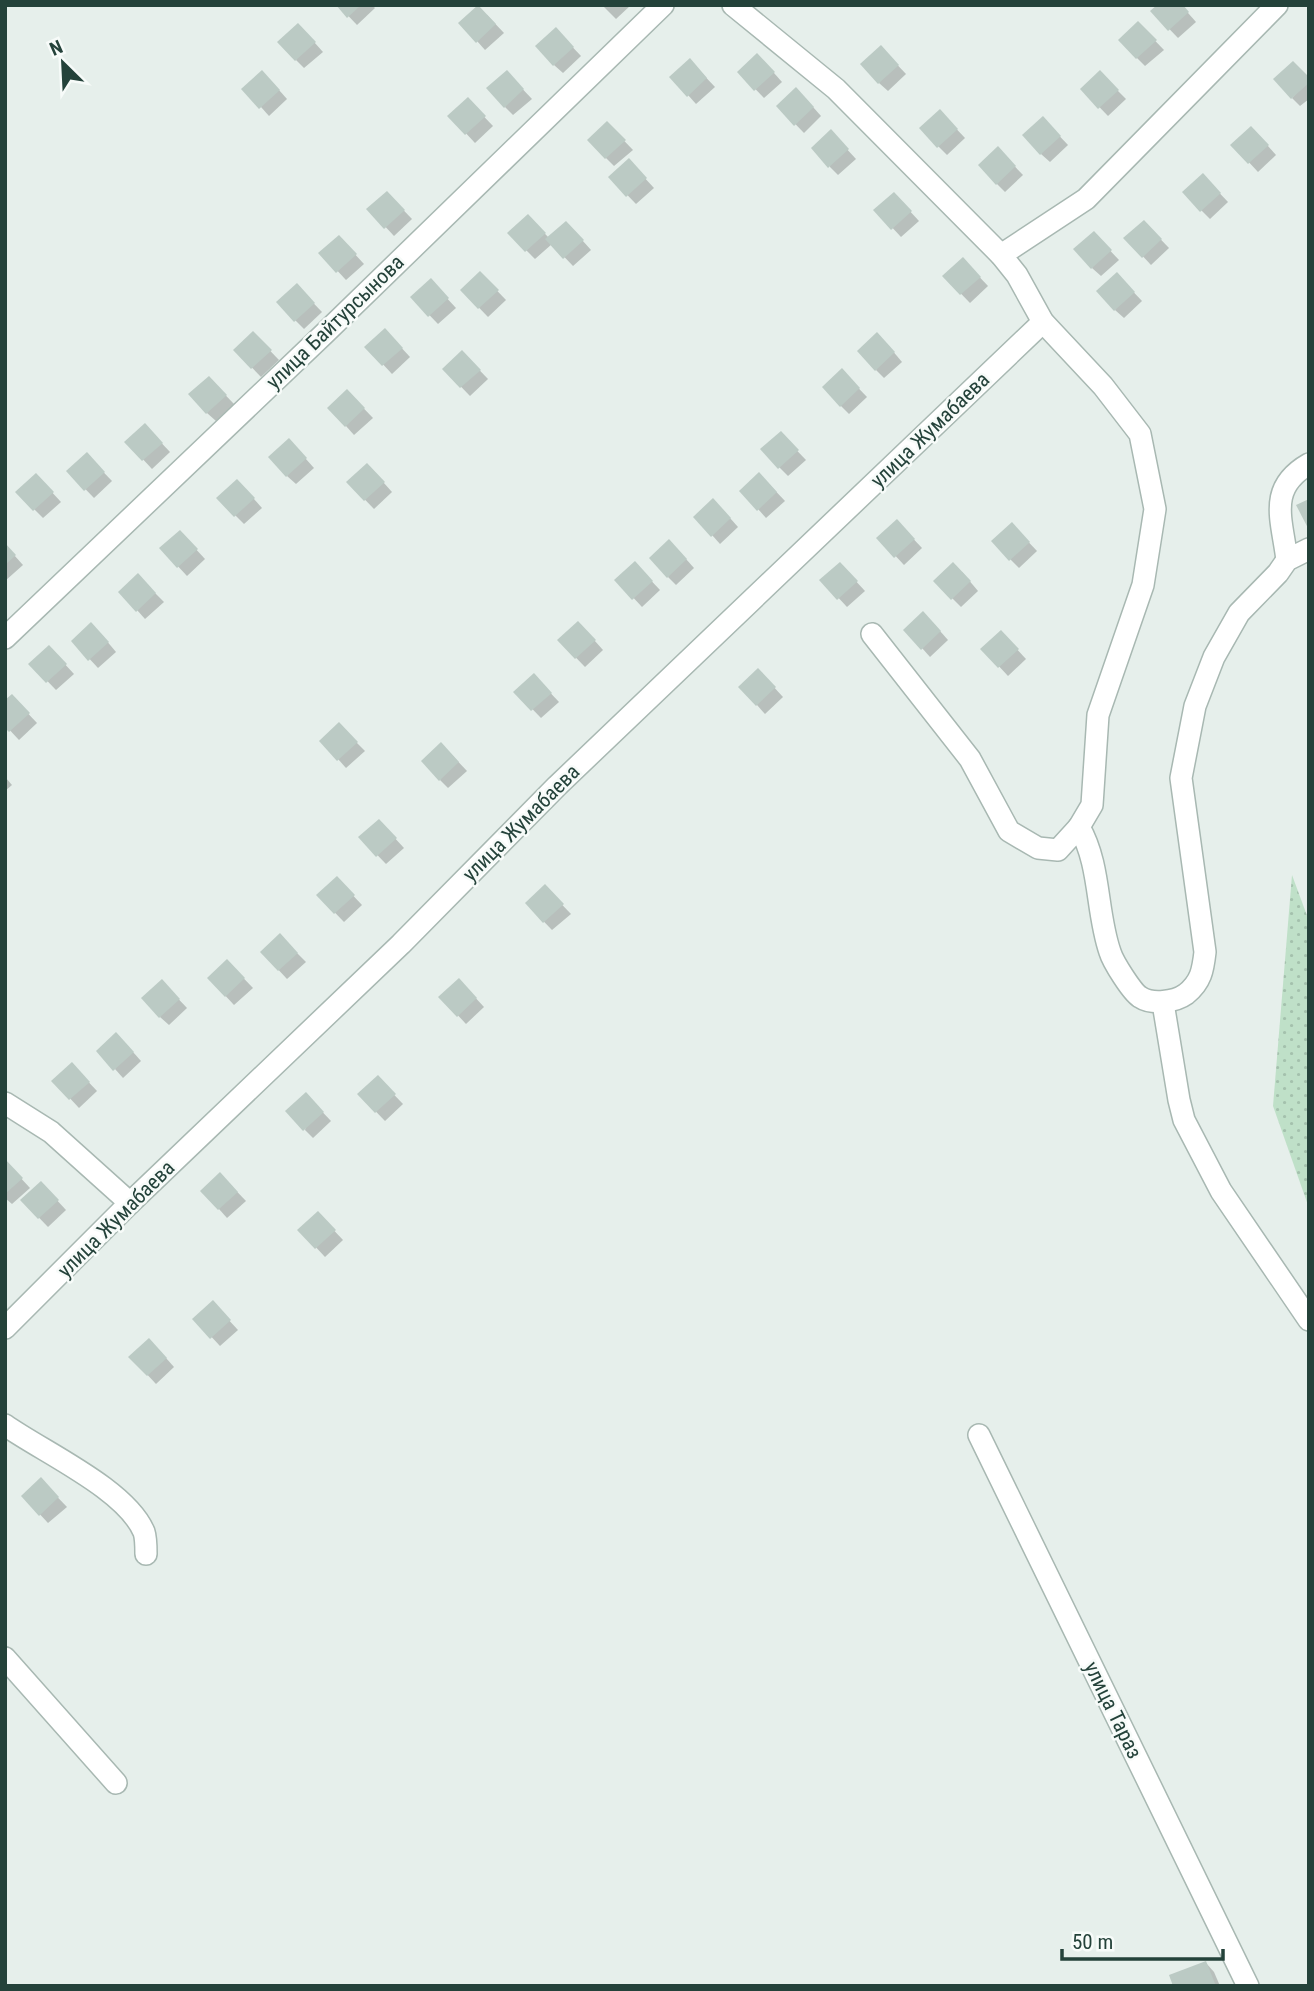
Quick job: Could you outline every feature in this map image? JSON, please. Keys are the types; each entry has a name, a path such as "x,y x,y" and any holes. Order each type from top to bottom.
{"street":[{"name":"улица Байтурсынова","path":"5,638 663,5"},
{"path":"733,5 836,89 1001,255 1017,275 1043,323 1103,386 1140,434 1155,509 1143,585 1098,715 1092,805 1079,827 1058,850 1038,848 1009,831 970,759 872,634"},
{"path":"1001,255 1086,200 1277,5"},
{"name":"улица Жумабаева","path":"5,1328 130,1203 401,944 557,786 1043,323"},
{"path":"1287,560 1279,495 1293,473 1309,464"},
{"path":"1079,827 1088,844 1111,954 1140,997 1163,1003 1185,995 1202,976 1205,952 1181,778 1195,706 1214,657 1239,613 1287,560 1309,549"},
{"path":"1163,1003 1184,1120 1221,1191 1309,1320"},
{"path":"5,1102 51,1132 130,1203"},
{"path":"5,1425 80,1470 127,1508 145,1533 146,1554"},
{"name":"улица Тараз","path":"979,1435 1248,1986"},
{"path":"5,1658 116,1783"}],"green space":[{"path":"1292,875 1309,921 1309,1208 1273,1106"}],"building":[{"path":"336,5 361,5 347,18"},
{"path":"478,5 496,24 476,43 458,23"},
{"path":"1157,5 1183,5 1189,12 1168,31 1150,11"},
{"path":"1138,21 1157,40 1136,59 1118,40"},
{"path":"298,23 316,42 295,61 277,42"},
{"path":"556,27 574,47 553,66 535,46"},
{"path":"881,45 899,65 878,84 860,64"},
{"path":"757,53 775,72 754,91 737,72"},
{"path":"690,58 707,78 687,97 669,77"},
{"path":"1293,61 1309,77 1309,83 1291,99 1273,79"},
{"path":"262,70 280,90 259,109 241,89"},
{"path":"507,70 524,89 504,108 486,88"},
{"path":"1100,70 1119,90 1098,109 1080,89"},
{"path":"796,87 814,107 794,126 776,106"},
{"path":"468,97 486,116 465,135 447,116"},
{"path":"940,109 958,129 937,148 919,128"},
{"path":"1043,116 1061,136 1040,155 1022,135"},
{"path":"607,121 626,140 605,159 587,140"},
{"path":"1251,126 1269,145 1248,164 1230,145"},
{"path":"831,129 849,149 828,168 811,148"},
{"path":"998,146 1016,166 996,185 978,165"},
{"path":"629,158 647,178 626,197 608,177"},
{"path":"1203,173 1221,193 1200,212 1182,192"},
{"path":"387,191 405,210 384,229 366,209"},
{"path":"894,192 912,211 891,230 873,210"},
{"path":"528,214 546,233 525,252 507,233"},
{"path":"1144,220 1162,239 1142,258 1123,238"},
{"path":"566,221 584,240 563,259 545,239"},
{"path":"1094,231 1112,250 1091,269 1073,249"},
{"path":"339,235 357,254 336,273 318,253"},
{"path":"963,257 981,277 960,295 942,276"},
{"path":"480,271 499,290 478,309 460,290"},
{"path":"1117,272 1135,292 1114,311 1096,291"},
{"path":"431,278 449,298 428,317 410,297"},
{"path":"297,283 315,303 294,322 276,302"},
{"path":"385,328 403,348 382,366 364,347"},
{"path":"253,331 272,350 251,369 233,350"},
{"path":"877,332 895,352 875,371 857,351"},
{"path":"462,350 481,370 460,388 442,369"},
{"path":"842,368 860,388 840,407 822,387"},
{"path":"209,376 227,395 206,414 188,394"},
{"path":"347,389 365,408 345,427 327,408"},
{"path":"145,423 163,443 142,461 124,442"},
{"path":"781,431 799,450 778,469 760,449"},
{"path":"289,438 307,458 286,477 268,457"},
{"path":"87,452 105,472 84,491 66,471"},
{"path":"367,463 385,482 364,501 346,482"},
{"path":"759,472 777,492 757,511 739,491"},
{"path":"36,473 54,492 33,511 15,492"},
{"path":"237,479 255,498 234,517 216,498"},
{"path":"713,498 731,518 711,537 693,517"},
{"path":"1309,499 1309,530 1296,505"},
{"path":"897,519 915,539 894,558 876,538"},
{"path":"1012,522 1030,542 1009,561 991,541"},
{"path":"180,530 198,549 177,568 159,548"},
{"path":"669,539 687,559 667,578 649,558"},
{"path":"5,543 16,555 5,565"},
{"path":"635,561 653,581 632,600 614,580"},
{"path":"840,562 858,581 837,600 819,580"},
{"path":"953,562 971,581 951,600 933,581"},
{"path":"138,573 156,593 136,612 118,592"},
{"path":"923,611 941,631 921,650 903,630"},
{"path":"578,621 596,640 575,659 557,640"},
{"path":"91,622 109,642 88,661 71,641"},
{"path":"1001,630 1019,649 998,668 980,649"},
{"path":"49,645 67,664 46,683 28,664"},
{"path":"758,668 776,687 756,706 738,687"},
{"path":"534,673 552,693 531,711 513,692"},
{"path":"12,694 30,713 9,732 5,728 5,700"},
{"path":"339,722 358,742 337,761 319,741"},
{"path":"441,742 459,762 439,781 421,761"},
{"path":"379,819 397,838 376,857 358,837"},
{"path":"337,876 355,895 334,914 316,895"},
{"path":"545,884 564,904 543,923 525,903"},
{"path":"280,933 298,953 278,971 260,952"},
{"path":"227,959 245,978 225,997 207,978"},
{"path":"459,978 477,998 457,1017 438,997"},
{"path":"162,979 180,999 159,1018 141,998"},
{"path":"116,1032 134,1052 113,1071 96,1051"},
{"path":"72,1062 90,1082 69,1100 51,1081"},
{"path":"378,1075 396,1094 375,1113 357,1094"},
{"path":"306,1092 324,1112 303,1131 285,1111"},
{"path":"5,1159 23,1178 5,1194"},
{"path":"220,1172 238,1192 218,1210 200,1191"},
{"path":"41,1181 59,1200 38,1219 20,1200"},
{"path":"318,1211 336,1230 315,1249 297,1230"},
{"path":"213,1300 231,1320 210,1339 192,1319"},
{"path":"149,1338 167,1358 147,1376 128,1357"},
{"path":"41,1477 59,1497 39,1516 21,1496"},
{"path":"1206,1961 1216,1986 1173,1986 1169,1975"}]}
